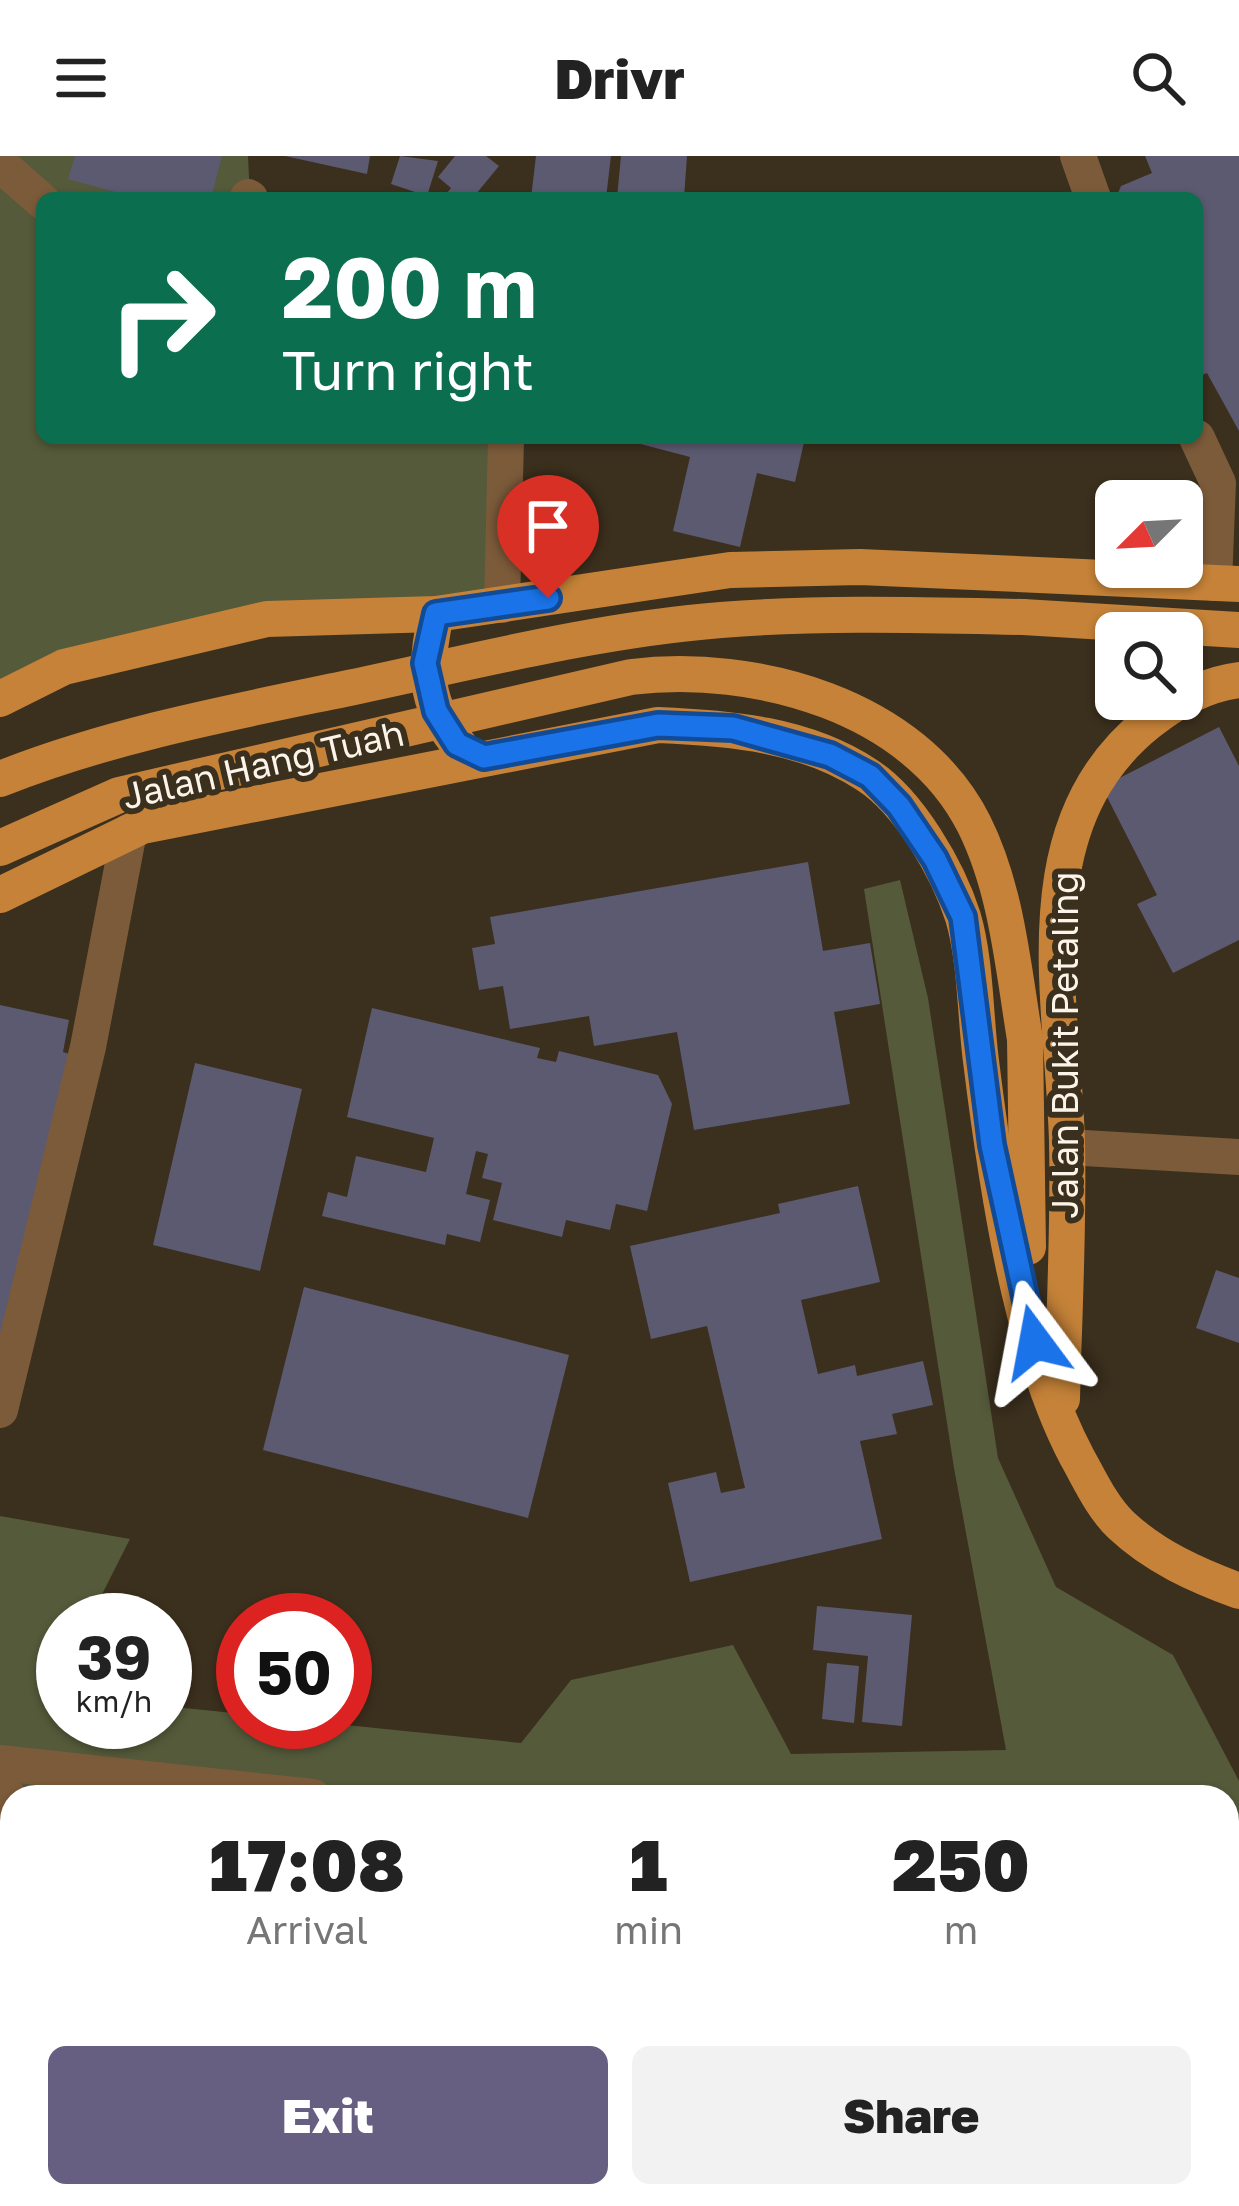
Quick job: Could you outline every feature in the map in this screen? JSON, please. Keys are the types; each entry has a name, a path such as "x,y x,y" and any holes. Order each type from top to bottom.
{"main road":[{"path":"0,700 64,667 267,619 436,614 730,570 860,567 1227,583"},
{"path":"436,614 425,663 436,711 457,744 484,757"},
{"name":"Jalan Hang Tuah","path":"0,779 62,754 194,720 573,642 718,620 848,614 1023,616 1239,630"},
{"name":"Jalan Hang Tuah","path":"0,848 119,795 212,778 632,677 691,670 747,680 849,711 897,736 939,770 975,825 1003,904 1025,1039 1028,1316"},
{"name":"Jalan Bukit Petaling","path":"1061,1426 1067,1147 1058,913 1063,854 1079,805 1106,761 1170,705 1239,680"},
{"path":"0,895 129,832 658,725 733,728 830,755 870,776 935,859 963,917 992,1145 1028,1316 1061,1426 1118,1522 1166,1558 1239,1591"}],"street":[{"path":"1078,156 1091,192"},
{"path":"0,164 36,195"},
{"path":"502,605 506,444"},
{"path":"1202,444 1228,481 1227,583"},
{"path":"0,1410 88,1047 129,832"},
{"path":"1067,1147 1239,1157"},
{"path":"0,1763 203,1785"}],"green space":[{"path":"0,156 248,156 250,192 36,192 36,444 501,444 502,605 267,619 0,702"},
{"path":"900,880 928,998 998,1458 1056,1587 1173,1655 1239,1785 0,1785 0,1516 130,1539 103,1593 36,1593 36,1749 192,1749 192,1709 216,1711 216,1749 372,1749 372,1728 521,1743 571,1680 733,1645 791,1754 1006,1750 954,1468 864,889"}],"building":[{"path":"75,156 222,156 213,192 115,192 68,179"},
{"path":"285,156 370,156 367,174"},
{"path":"400,156 438,161 428,192 391,184"},
{"path":"455,156 486,156 499,166 478,192 448,192 451,188 438,177"},
{"path":"536,156 611,156 607,192 532,192"},
{"path":"621,156 687,156 684,192 618,192"},
{"path":"1145,156 1239,156 1239,431 1207,373 1203,375 1203,192 1118,192 1121,186 1152,173"},
{"path":"641,444 804,444 795,482 757,473 740,547 673,531 690,457"},
{"path":"1219,727 1239,766 1239,940 1173,973 1137,904 1157,895 1102,787"},
{"path":"808,862 823,951 870,943 880,1004 834,1012 850,1104 694,1130 677,1032 594,1046 589,1016 510,1029 503,986 479,990 472,948 495,944 490,917"},
{"path":"0,1005 69,1020 63,1052 79,1057 0,1342"},
{"path":"372,1008 540,1048 537,1058 556,1062 559,1051 658,1075 672,1104 647,1211 616,1204 610,1230 566,1220 562,1237 493,1220 502,1183 482,1178 488,1154 476,1151 466,1194 490,1200 480,1242 447,1234 445,1245 322,1216 328,1192 347,1197 356,1156 426,1172 434,1138 347,1117"},
{"path":"195,1063 302,1089 260,1271 153,1245"},
{"path":"858,1186 880,1282 801,1300 818,1374 855,1365 857,1376 923,1361 933,1405 892,1414 897,1434 860,1441 882,1539 690,1582 668,1483 716,1472 721,1493 745,1488 707,1326 651,1339 630,1246 780,1213 778,1204"},
{"path":"1216,1270 1239,1278 1239,1343 1196,1328"},
{"path":"304,1287 569,1355 528,1518 263,1450"},
{"path":"817,1606 912,1615 902,1726 862,1722 868,1656 813,1650"},
{"path":"827,1663 859,1666 854,1723 822,1719"}],"route":[{"path":"548,598 436,614 425,663 436,711 457,744 484,757 658,725 733,728 781,739 830,755 870,776 899,806 935,859 963,917 992,1145 1035,1342"}]}
